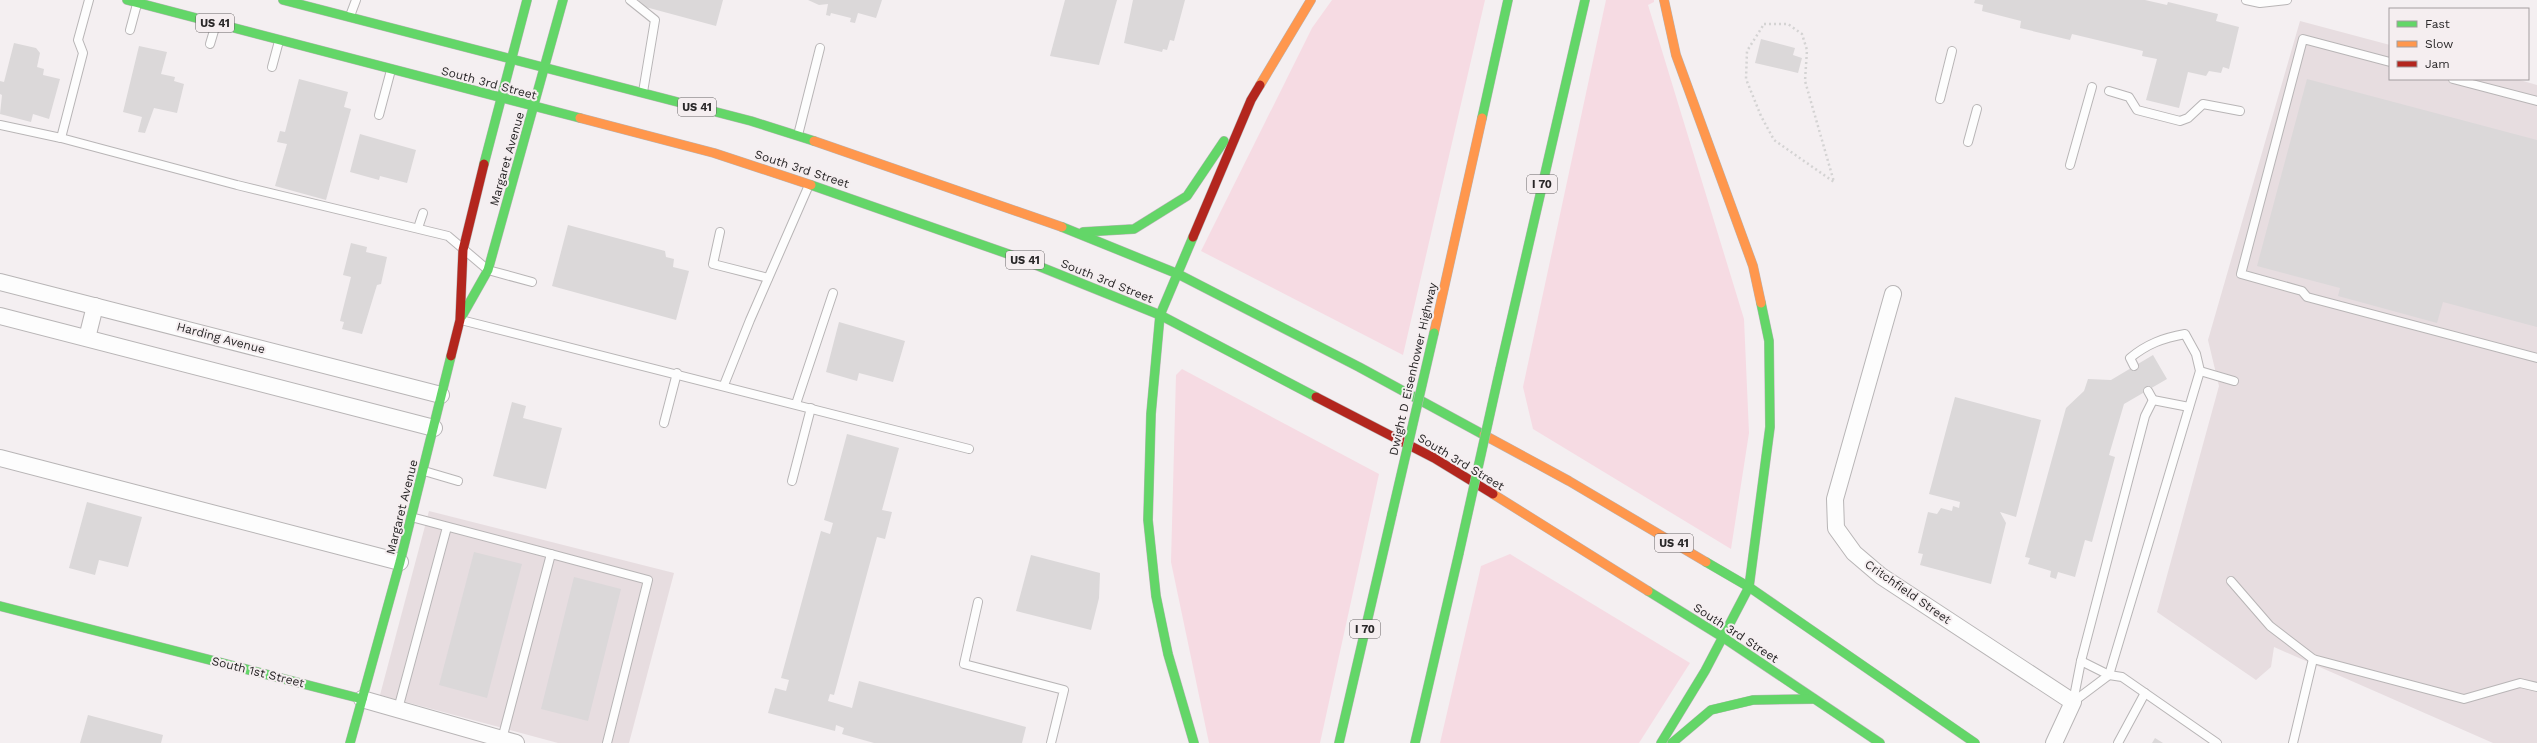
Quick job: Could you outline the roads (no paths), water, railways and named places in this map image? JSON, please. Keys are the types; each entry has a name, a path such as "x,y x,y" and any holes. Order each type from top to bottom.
{"main road":[{"name":"South 3rd Street","path":"126,0 534,108 714,153 810,184 1011,255 1160,315 1434,458 1724,638 1880,743"},
{"name":"US 41","path":"283,0 510,60 751,121 1077,232 1178,274 1359,367 1569,481 1749,587 1901,694 1975,743"},
{"name":"Margaret Avenue","path":"350,743 400,562 460,320 463,250 500,98 527,0"},
{"name":"Margaret Avenue","path":"460,320 488,270 563,0"},
{"path":"1077,232 1134,229 1187,196 1251,100 1311,0"},
{"name":"Dwight D Eisenhower Highway","path":"1339,743 1434,333 1508,0"},
{"name":"I 70","path":"1415,743 1585,0"},
{"path":"1661,743 1724,638 1749,587 1770,427 1769,341 1753,266 1676,55 1664,0"},
{"path":"1194,743 1168,654 1156,596 1148,520 1151,414 1160,315 1251,100"},
{"name":"South 1st Street","path":"0,606 362,699"},
{"path":"1672,743 1710,710 1753,700 1814,699"}],"street":[{"name":"Harding Avenue","path":"0,282 441,395"},
{"name":"Critchfield Street","path":"1893,294 1835,499 1836,528 1854,553 1881,576 2073,702"},
{"path":"87,338 95,306"},
{"path":"0,316 434,428"},
{"path":"0,458 400,562"},
{"name":"South 1st Street","path":"362,699 509,741"},
{"path":"2054,743 2073,702"}],"lane":[{"path":"61,138 84,53 78,40 89,0"},
{"path":"350,17 356,0"},
{"path":"630,0 655,20 643,93"},
{"path":"2246,0 2260,3 2287,0"},
{"path":"130,30 137,3"},
{"path":"210,44 216,24"},
{"path":"2389,62 2303,39 2241,274 2302,290 2307,297 2537,358"},
{"path":"272,67 279,40"},
{"path":"798,136 820,48"},
{"path":"1940,99 1952,51"},
{"path":"379,115 392,70"},
{"path":"2457,80 2537,101"},
{"path":"2070,165 2092,87"},
{"path":"2109,91 2129,97 2137,110 2180,121 2188,118 2203,104 2240,111"},
{"path":"1968,142 1977,108"},
{"path":"0,125 61,138 237,185 448,236 488,270 532,282"},
{"path":"724,385 768,278 810,184"},
{"path":"418,228 422,213"},
{"path":"720,232 713,264 768,278"},
{"path":"796,404 833,293"},
{"path":"460,320 678,373 969,448"},
{"path":"2073,702 2109,675 2200,371 2196,354 2185,334 2160,339 2143,348 2130,358 2134,366"},
{"path":"2200,371 2234,381"},
{"path":"664,423 678,373"},
{"path":"2148,390 2153,400"},
{"path":"2073,702 2081,661 2145,416 2153,400"},
{"path":"2153,400 2189,407"},
{"path":"792,481 811,408"},
{"path":"423,471 458,481"},
{"path":"411,517 648,580 607,743"},
{"path":"398,709 447,527"},
{"path":"509,741 551,554"},
{"path":"2231,581 2270,626 2313,659 2464,699 2520,683 2537,688"},
{"path":"978,602 964,664 1064,690 1050,743"},
{"path":"2293,743 2313,659"},
{"path":"2081,661 2109,675 2122,677 2217,743"},
{"path":"2118,743 2145,693"}]}
